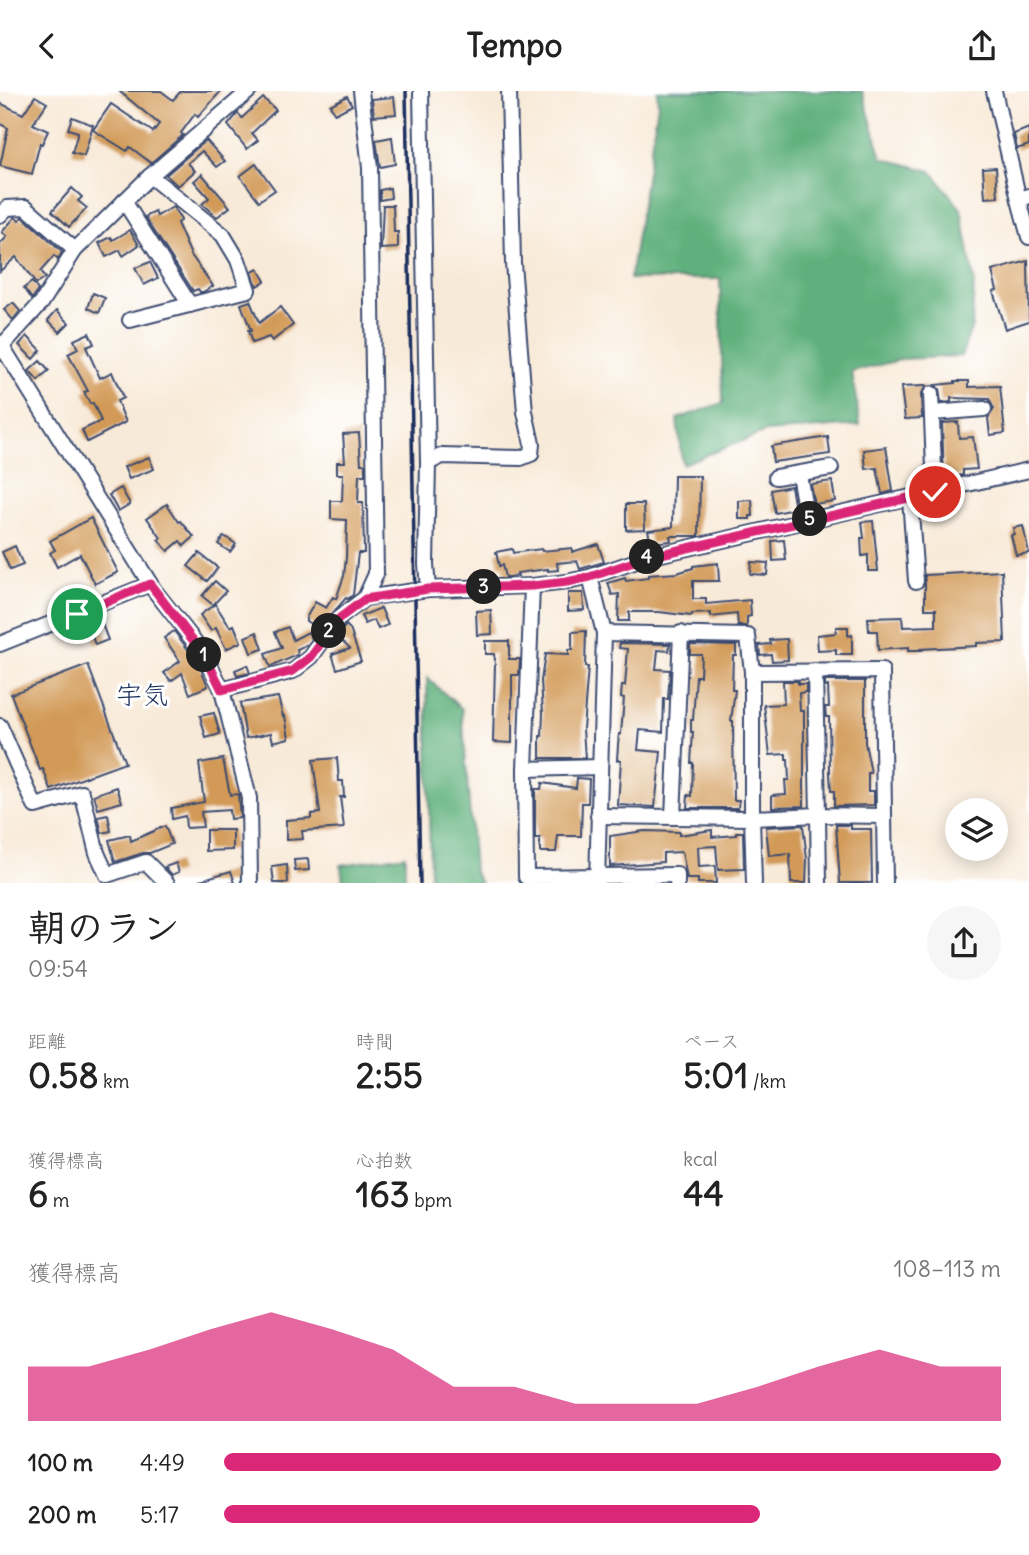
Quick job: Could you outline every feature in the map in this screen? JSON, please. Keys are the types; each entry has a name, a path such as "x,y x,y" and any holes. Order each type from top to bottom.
{"street":[{"path":"249,91 150,176 75,250 42,302 1,345 150,584 205,656 222,690 249,799 250,883"},
{"path":"362,91 370,168 376,574 365,599"},
{"path":"421,91 428,589"},
{"path":"428,463 442,456 521,458 531,454 513,263 509,91"},
{"path":"993,91 1024,198 1029,237"},
{"path":"130,320 248,290 238,260 223,235 150,176"},
{"path":"124,201 190,305"},
{"path":"0,215 7,208 26,207 75,250"},
{"path":"930,394 935,492"},
{"path":"932,413 985,409"},
{"path":"776,477 831,468"},
{"path":"222,690 293,671 311,657 337,620 365,599 428,589 532,586 590,577 648,557 1029,470"},
{"path":"799,474 807,520"},
{"path":"910,498 916,581"},
{"path":"590,577 604,633 597,879"},
{"path":"0,645 150,584"},
{"path":"532,586 525,769 526,877 597,879 677,875 677,883"},
{"path":"604,633 748,636 752,672 754,883"},
{"path":"673,817 681,633"},
{"path":"815,671 819,883"},
{"path":"752,672 882,671 885,883"},
{"path":"0,726 35,806 82,793 97,853 107,875 146,862 167,883"},
{"path":"525,769 600,767"},
{"path":"598,816 752,818 884,815"}],"green space":[{"path":"657,91 862,91 882,158 931,171 961,209 974,280 972,326 961,356 904,359 852,372 860,425 766,432 682,464 677,419 723,403 720,279 630,279 658,104"},
{"path":"427,678 462,709 474,871 481,883 430,883"},
{"path":"405,855 405,883 343,883 341,865"}],"building":[{"path":"119,91 161,91 173,100 181,91 221,91 198,117 195,114 181,133 183,135 151,163 130,147 127,151 93,130 111,104 153,132 159,124"},
{"path":"35,96 47,103 33,124 48,131 42,144 40,143 32,174 0,166 8,128 0,124 0,103 23,114"},
{"path":"347,96 352,105 335,114 330,105"},
{"path":"394,97 396,114 374,116 372,99"},
{"path":"263,98 276,110 252,133 258,140 247,149 228,125 238,113 242,118"},
{"path":"72,117 93,125 84,156 72,153 78,132 68,129"},
{"path":"1029,128 1029,145 1017,149 1014,134"},
{"path":"392,137 395,164 380,167 376,140"},
{"path":"206,140 225,161 217,167 202,151 188,163 195,171 178,186 166,175"},
{"path":"256,164 275,190 259,201 240,176"},
{"path":"996,167 998,197 985,198 983,168"},
{"path":"202,174 230,207 217,217 202,204 209,198 194,181"},
{"path":"72,188 82,197 78,201 87,208 69,227 52,211"},
{"path":"390,188 391,198 380,200 380,190"},
{"path":"383,205 393,205 394,232 398,232 398,248 381,249"},
{"path":"173,207 181,220 177,223 191,255 213,286 203,292 198,289 193,291 145,217 155,212 157,216"},
{"path":"15,217 19,220 23,217 62,252 58,260 54,256 40,272 45,278 36,284 16,257 0,271 0,244 7,237 2,232"},
{"path":"130,230 139,245 123,256 120,250 106,257 99,243 111,237 113,240"},
{"path":"1028,261 1029,321 1005,329 993,291 997,290 992,271"},
{"path":"150,262 158,278 144,285 135,268"},
{"path":"258,269 265,281 257,286 252,272"},
{"path":"32,282 38,290 32,299 24,288"},
{"path":"93,293 105,298 99,313 88,308"},
{"path":"250,301 259,323 280,307 293,325 272,341 269,337 252,343 248,331 251,331 241,304"},
{"path":"13,303 20,311 13,320 4,310"},
{"path":"57,310 69,323 60,332 48,320"},
{"path":"89,333 94,344 86,347 100,378 112,372 123,398 117,401 126,422 87,442 82,430 101,421 93,403 90,404 84,392 88,391 68,354 78,349 74,340"},
{"path":"27,336 41,350 33,359 19,345"},
{"path":"40,361 49,371 38,381 29,371"},
{"path":"969,381 969,387 1000,386 1005,433 990,435 988,418 994,409 989,399 951,398 951,402 941,403 939,389 935,385"},
{"path":"926,386 921,394 922,418 905,419 901,387"},
{"path":"958,422 959,438 973,437 977,469 963,470 963,475 944,479 942,423"},
{"path":"359,433 361,464 365,464 365,475 359,475 358,503 363,503 364,553 358,553 353,595 346,598 319,629 306,621 306,618 315,602 326,608 333,597 336,599 344,576 346,558 347,520 331,519 331,501 342,501 343,474 337,474 337,462 345,462 343,434"},
{"path":"828,437 830,454 773,462 771,446"},
{"path":"886,447 893,491 882,494 877,468 866,469 864,450"},
{"path":"149,457 154,469 129,479 124,467"},
{"path":"674,476 700,476 699,536 670,536 671,541 651,543 648,530 673,527"},
{"path":"832,481 835,501 814,504 810,484"},
{"path":"791,486 795,509 775,513 771,490"},
{"path":"121,488 130,504 118,511 109,495"},
{"path":"752,500 753,516 750,516 750,519 739,519 739,501"},
{"path":"167,504 179,522 181,521 194,537 184,546 180,541 168,551 158,540 161,538 147,518"},
{"path":"626,504 644,504 645,529 626,530"},
{"path":"91,518 118,572 95,584 80,554 57,567 50,553 55,550 50,541"},
{"path":"873,521 878,571 868,571 868,555 862,556 862,522"},
{"path":"1023,526 1029,553 1016,555 1011,535 1014,534 1013,528"},
{"path":"224,536 236,544 230,552 218,544"},
{"path":"784,540 786,560 773,561 772,541"},
{"path":"598,544 604,562 580,569 577,561 557,563 558,570 517,573 518,576 510,577 505,577 496,552 512,549 513,553 572,548 572,552"},
{"path":"15,546 23,565 10,570 2,552"},
{"path":"199,553 218,568 207,581 188,566"},
{"path":"751,562 768,563 767,575 750,574"},
{"path":"718,563 719,581 693,581 693,599 706,599 706,604 750,600 751,616 747,617 747,626 738,626 737,614 711,617 711,613 692,616 629,612 629,621 618,621 619,594 612,595 608,583 625,578 626,581 648,578 648,575 677,573 693,566"},
{"path":"1002,571 1005,642 920,649 921,651 908,651 908,648 878,650 877,631 869,631 868,618 902,617 903,627 936,626 936,609 925,609 925,575"},
{"path":"215,581 226,591 213,605 202,596"},
{"path":"568,593 583,593 584,610 568,611"},
{"path":"215,604 230,627 234,625 241,642 226,649 216,628 211,631 200,615"},
{"path":"381,608 388,625 378,629 374,620 365,624 361,616"},
{"path":"491,610 492,634 477,635 476,611"},
{"path":"100,619 108,640 95,645 88,624"},
{"path":"346,625 350,629 361,661 337,669 332,654 350,648 337,636"},
{"path":"288,627 293,640 308,632 312,639 308,645 297,650 298,655 270,667 265,654 282,648 275,632"},
{"path":"836,627 848,627 848,636 852,635 852,655 836,655 836,650 818,651 817,635 836,633"},
{"path":"174,631 199,664 208,686 190,694 182,673 171,681 164,673 180,661 164,638"},
{"path":"586,631 585,667 588,667 583,729 585,758 540,758 543,713 541,681 545,654 568,655 568,650 572,650 572,632"},
{"path":"257,632 263,649 251,653 245,637"},
{"path":"787,639 788,660 772,661 771,654 760,655 759,645 771,644 770,640"},
{"path":"485,641 509,641 509,659 520,659 519,675 512,675 512,743 493,742 495,664 494,654 485,654"},
{"path":"620,643 670,644 669,651 658,650 656,669 670,670 668,699 664,699 663,732 640,730 638,750 661,752 655,807 618,805 621,760 617,760 624,698 621,697 622,686 625,686 628,649 619,648"},
{"path":"690,644 736,645 736,655 733,655 732,690 735,690 731,721 734,800 739,800 738,808 687,808 688,795 692,796 691,720 696,676 700,676 701,654 690,654"},
{"path":"88,665 125,763 51,790 43,769 40,770 11,694"},
{"path":"247,665 250,673 237,676 235,670"},
{"path":"783,681 806,684 806,692 799,693 800,711 804,711 804,806 772,807 772,795 786,794 785,780 789,780 788,760 786,754 770,755 764,705 784,704"},
{"path":"825,681 865,681 865,743 871,773 868,773 868,791 874,791 874,805 834,806 830,774 829,717 826,717 825,707 829,707 828,686 825,687"},
{"path":"278,697 289,738 273,742 271,733 246,738 240,703"},
{"path":"214,713 220,734 206,738 200,716"},
{"path":"337,758 339,781 343,781 344,797 340,797 344,828 302,831 303,839 286,840 286,820 311,818 311,814 320,813 313,760"},
{"path":"223,759 230,795 238,794 240,818 230,819 229,810 201,812 203,827 186,828 185,816 172,819 171,808 204,802 199,763"},
{"path":"577,778 589,779 588,803 582,803 581,836 558,836 556,852 540,852 540,839 535,839 535,789 541,789 542,783 576,788"},
{"path":"117,787 122,802 98,809 94,795"},
{"path":"108,815 111,831 102,833 98,817"},
{"path":"803,825 807,859 806,883 791,883 790,854 769,856 766,827"},
{"path":"836,825 851,825 851,829 871,829 872,883 840,883"},
{"path":"165,826 172,844 115,862 109,840 130,835 131,841"},
{"path":"206,830 233,830 233,850 206,851"},
{"path":"712,830 712,837 743,832 744,869 718,870 716,846 698,847 699,867 715,866 716,883 698,883 698,879 687,879 682,852 663,853 663,862 610,866 610,836 644,831 679,832 679,835"},
{"path":"308,859 309,870 295,871 294,860"},
{"path":"176,863 179,872 172,875 165,867"},
{"path":"287,865 288,883 274,883 272,867"},
{"path":"231,871 235,883 200,883 200,880"}],"railway":[{"path":"406,91 420,883"}],"district":[{"name":"宇気","path":"142,695"}],"route":[{"path":"77,614 150,584 205,656 222,690 293,671 311,657 337,620 365,599 428,589 532,586 567,582 648,557 935,492"}]}
